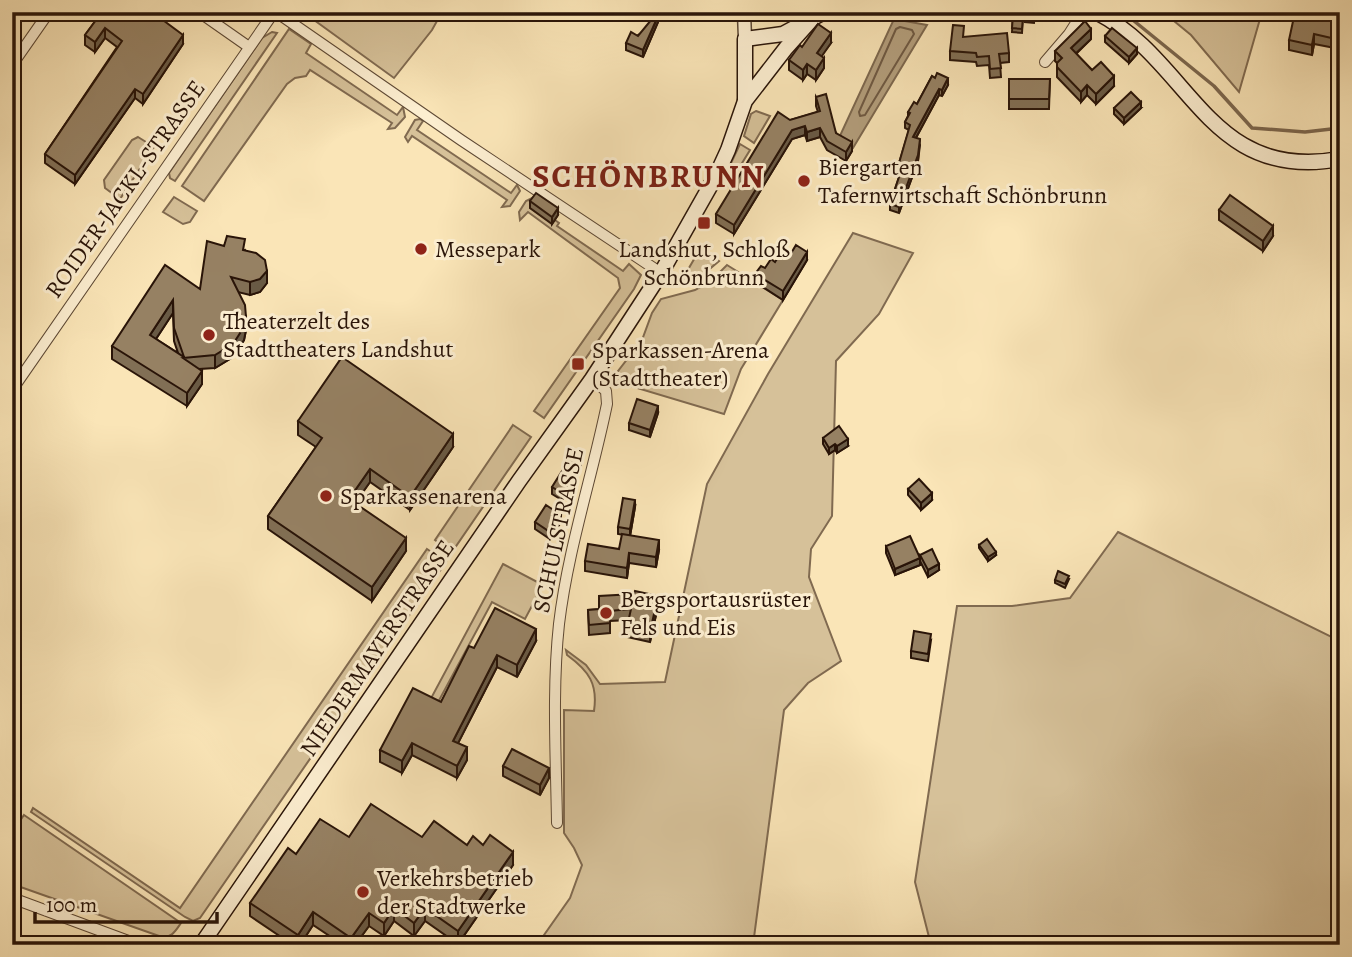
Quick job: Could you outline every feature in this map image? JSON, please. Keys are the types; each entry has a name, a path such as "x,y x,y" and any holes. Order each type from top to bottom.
{"main road":[{"path":"746,101 745,39 783,34 824,12"},
{"path":"1096,12 1126,31 1217,126 1243,147 1263,156 1293,163 1320,163 1340,159"},
{"path":"661,274 717,174 746,101 811,20"},
{"name":"NIEDERMAYERSTRASSE","path":"201,945 534,459 592,379 661,274"}],"street":[{"path":"12,65 49,12"},
{"path":"199,12 249,47"},
{"name":"ROIDER-JACKL-STRASSE","path":"12,390 275,12 661,274"},
{"path":"744,12 745,39"},
{"path":"1045,62 1069,34 1083,12"},
{"name":"SCHULSTRASSE","path":"556,823 559,626 569,561 607,404 606,391 592,379"},
{"path":"12,898 139,945"}],"shaded area":[{"path":"303,12 442,12 432,30 394,78"},
{"path":"1163,12 1262,12 1239,92 1191,35"},
{"path":"289,29 311,44 306,53 397,115 403,107 405,117 395,128 388,129 392,123 310,70 306,76 295,78 287,84 204,201 182,186"},
{"path":"272,32 277,33 175,181 170,178 169,173 262,38"},
{"path":"756,111 770,116 754,143 744,136 751,114"},
{"path":"415,120 423,121 417,130 511,193 517,185 520,191 510,206 502,207 507,200 412,136 408,142 405,137"},
{"path":"138,137 154,147 120,199 105,188 104,180 132,140"},
{"path":"740,144 750,150 728,186 722,182"},
{"path":"174,197 197,211 190,222 183,224 163,212"},
{"path":"532,198 530,208 552,223 555,220 559,223 557,226 623,271 629,264 641,275 544,418 534,411 620,288 618,278 528,212 520,220 519,212 526,201"},
{"path":"853,233 913,253 879,314 836,361 832,516 811,549 809,577 841,661 808,683 784,710 753,945 537,945 570,898 582,865 564,833 564,710 594,711 595,693 586,673 567,655 566,650 586,665 600,684 665,682 707,484 768,374"},
{"path":"700,249 719,261 700,277 686,280 684,277"},
{"path":"727,265 783,300 741,369 724,414 617,382 615,375 642,340 652,313 661,299 695,290 711,281"},
{"path":"513,425 531,437 452,552 435,540"},
{"path":"1118,532 1340,641 1340,945 931,945 915,882 957,606 1012,606 1070,598"},
{"path":"427,549 446,562 200,918 193,921 185,917 31,812 33,808 180,908"},
{"path":"503,564 543,585 525,619 492,602 436,706 429,702"},
{"path":"24,815 181,923 177,929 170,936 159,936 12,884 12,832"}],"water":[{"path":"894,19 927,25 853,148 838,140"}],"building":[{"path":"102,12 152,12 183,35 143,94 135,89 75,175 45,154 122,41 105,28 95,42 85,35"},
{"path":"1025,12 1035,12 1034,20 1025,19"},
{"path":"1295,12 1319,17 1320,12 1334,12 1333,14 1340,16 1340,40 1314,34 1312,45 1289,40"},
{"path":"656,14 658,16 643,50 626,43 631,32 638,36"},
{"path":"1013,15 1023,16 1022,29 1012,28"},
{"path":"1085,21 1091,29 1071,48 1092,70 1101,62 1114,76 1096,94 1087,85 1081,92 1057,67 1062,58 1055,51"},
{"path":"818,24 831,33 817,53 824,58 816,70 807,64 803,70 789,60"},
{"path":"953,25 964,26 963,37 1007,33 1009,53 999,54 1001,68 990,69 989,56 977,57 976,53 950,51"},
{"path":"1112,28 1137,48 1129,57 1105,36"},
{"path":"937,73 948,78 942,90 939,89 913,137 920,139 918,155 899,207 890,204 901,171 897,170 910,125 905,122 914,102 917,104 932,76 935,78"},
{"path":"1009,79 1050,79 1049,99 1009,99"},
{"path":"1131,92 1141,102 1124,118 1114,108"},
{"path":"826,94 836,133 852,142 846,152 827,141 820,128 807,132 805,126 792,130 734,225 716,214 778,112 790,120 820,111 816,97"},
{"path":"536,193 558,208 552,217 530,201"},
{"path":"1230,195 1273,226 1263,241 1219,210"},
{"path":"227,236 245,239 243,250 256,253 265,260 267,271 260,279 250,282 231,277 245,305 244,327 233,344 215,355 183,358 202,371 187,393 112,346 165,265 200,289 207,241 224,246","holes":["173,300 174,328 184,357 150,335"]},
{"path":"796,245 807,252 783,291 755,274 761,266 765,268 771,259 775,262 782,251 790,255"},
{"name":"Sparkassenarena","path":"342,357 453,434 410,497 370,469 349,499 406,538 372,587 268,516 322,438 298,421"},
{"path":"637,399 658,406 650,430 629,423"},
{"path":"839,426 848,439 829,448 823,438"},
{"path":"572,455 581,460 562,493 552,487"},
{"path":"919,479 932,493 921,503 908,489"},
{"path":"623,498 635,500 630,529 618,527"},
{"path":"546,505 561,515 550,532 535,522"},
{"path":"622,534 659,540 656,557 629,553 627,568 585,561 588,544 619,549"},
{"path":"910,536 920,558 895,569 886,546"},
{"path":"987,539 996,552 988,557 979,545"},
{"path":"932,549 939,564 928,570 920,555"},
{"path":"1058,571 1069,576 1065,584 1055,580"},
{"path":"635,591 658,596 650,632 627,627 631,609 609,611 610,623 589,625 588,610 599,609 599,596 634,594"},
{"path":"495,608 536,629 517,665 497,655 453,741 467,747 457,766 412,743 402,761 380,750 413,688 441,702 469,646 474,648"},
{"path":"914,631 931,634 928,654 911,651"},
{"path":"512,749 549,768 540,785 503,766"},
{"name":"Verkehrsbetrieb der Stadtwerke","path":"371,804 422,837 434,821 467,845 473,836 483,845 490,835 513,852 458,931 425,908 414,923 394,908 384,923 369,913 351,938 313,912 298,935 250,903 288,848 296,854 320,819 349,837"}],"waterway":[{"path":"1123,12 1214,86 1252,128 1305,132 1340,128"}],"place":[{"name":"Biergarten Tafernwirtschaft Schönbrunn","path":"804,181"},
{"name":"Landshut, Schloß Schönbrunn","path":"704,223"},
{"name":"Messepark","path":"421,249"},
{"name":"Theaterzelt des Stadttheaters Landshut","path":"209,335"},
{"name":"Sparkassen-Arena (Stadttheater)","path":"578,364"},
{"name":"Sparkassenarena","path":"326,496"},
{"name":"Bergsportausrüster Fels und Eis","path":"606,613"},
{"name":"Verkehrsbetrieb der Stadtwerke","path":"363,892"}],"district":[{"name":"SCHÖNBRUNN","path":"649,176"}]}
